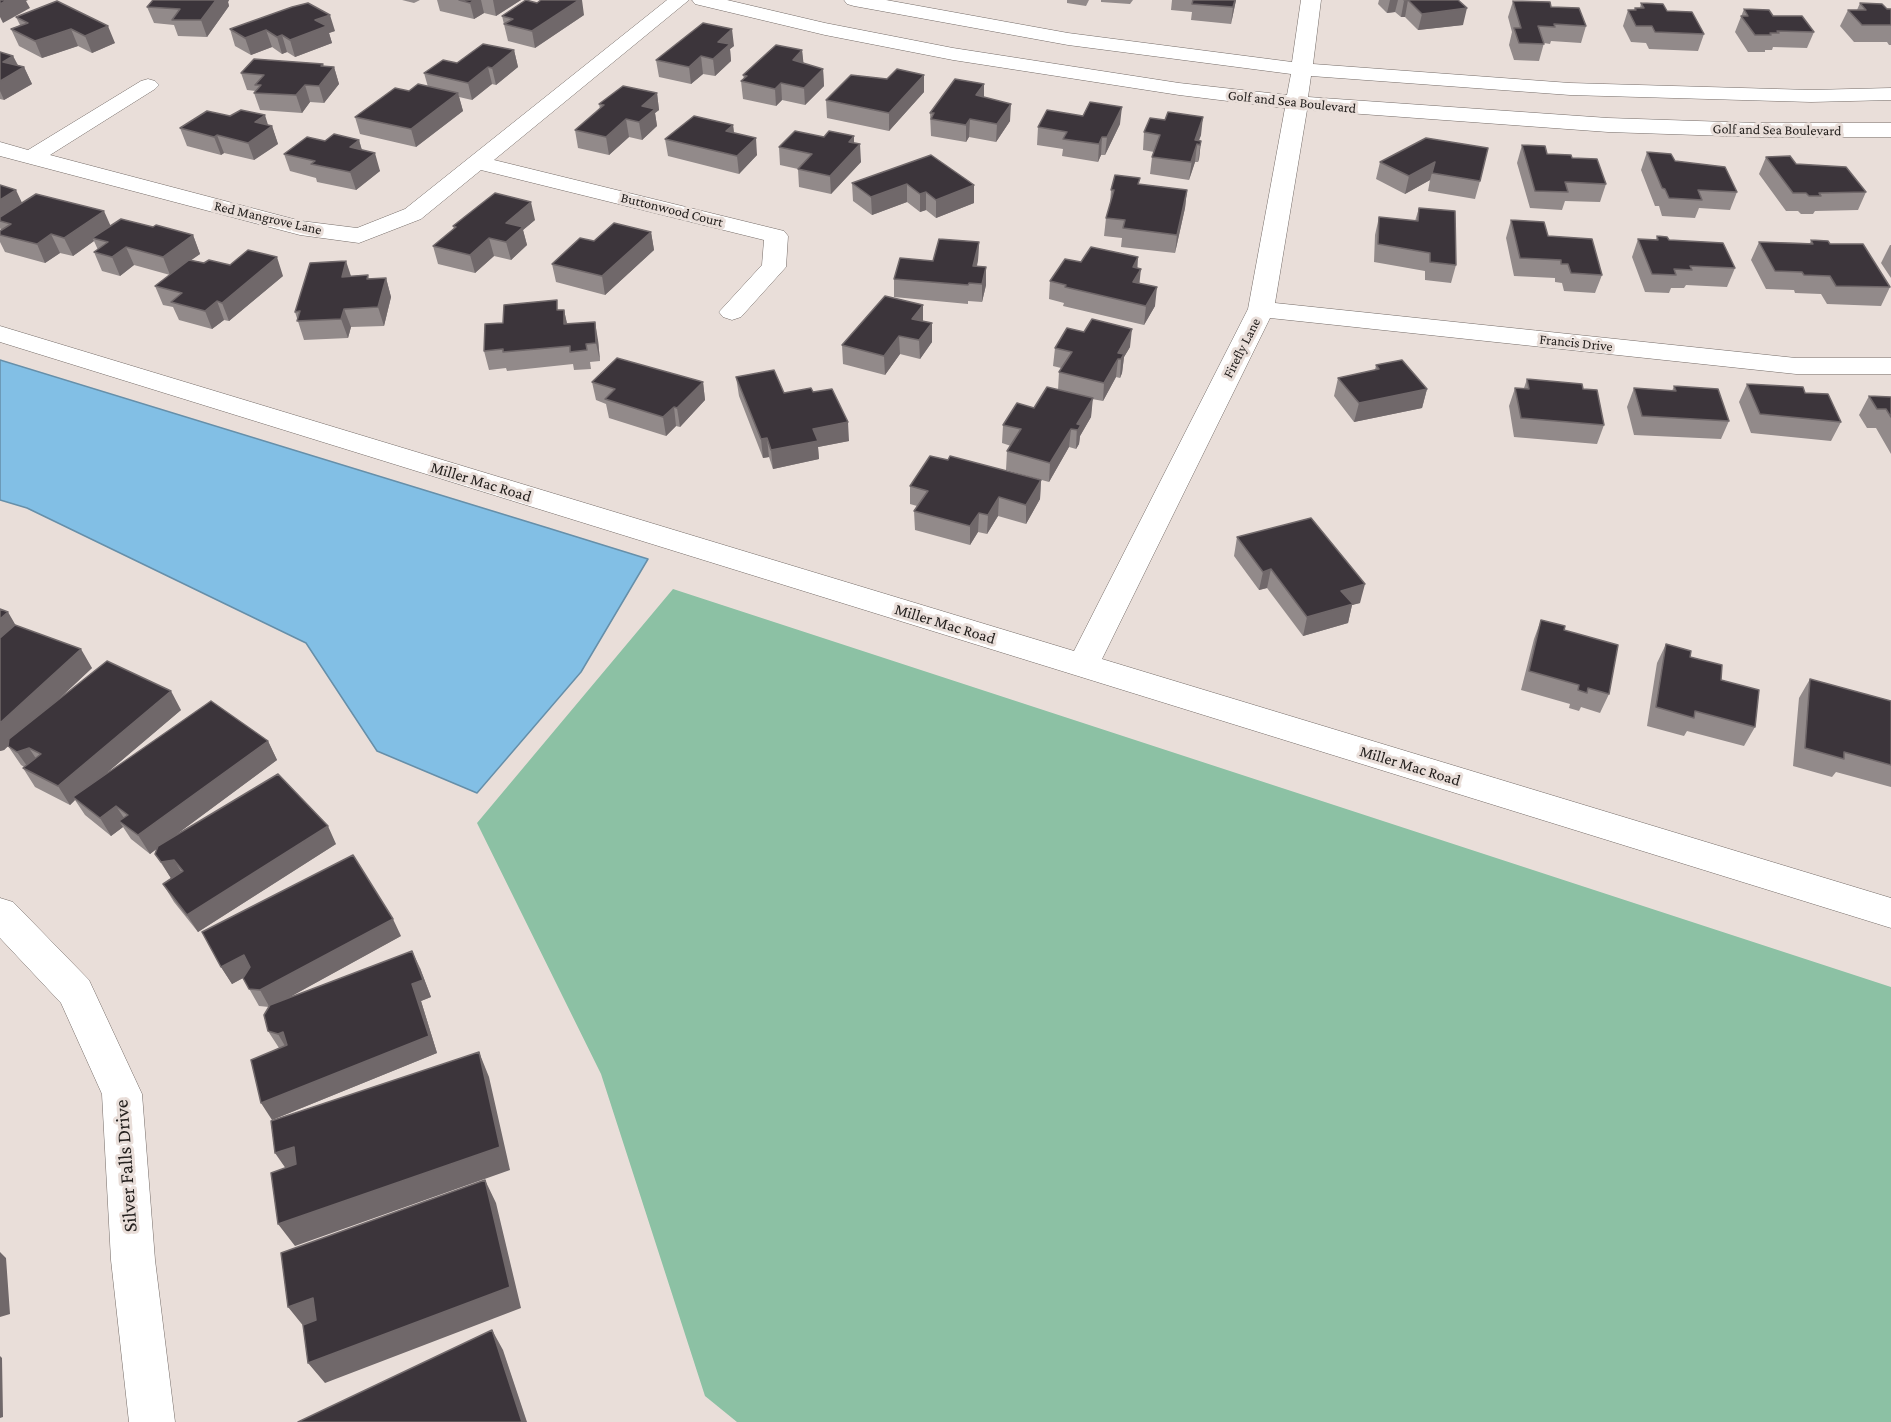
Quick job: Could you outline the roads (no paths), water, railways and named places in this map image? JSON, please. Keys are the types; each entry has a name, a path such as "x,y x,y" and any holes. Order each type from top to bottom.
{"street":[{"name":"Red Mangrove Lane","path":"0,149 300,228 359,236 413,214 679,0"},
{"name":"Golf and Sea Boulevard","path":"702,0 953,54 1167,88 1297,103 1608,125 1757,130 1891,130"},
{"path":"854,0 1068,39 1302,69 1570,89 1800,96 1891,94"},
{"name":"Firefly Lane","path":"1082,666 1261,309 1297,103 1311,0"},
{"path":"32,157 148,85"},
{"name":"Buttonwood Court","path":"476,162 776,236 774,267 732,312"},
{"name":"Francis Drive","path":"1261,309 1796,366 1891,366"},
{"name":"Miller Mac Road","path":"0,334 1891,913"},
{"name":"Silver Falls Drive","path":"0,913 75,992 122,1094 133,1260 152,1422"}],"water":[{"path":"0,360 648,559 581,672 477,793 377,751 306,643 27,508 0,500"}]}
